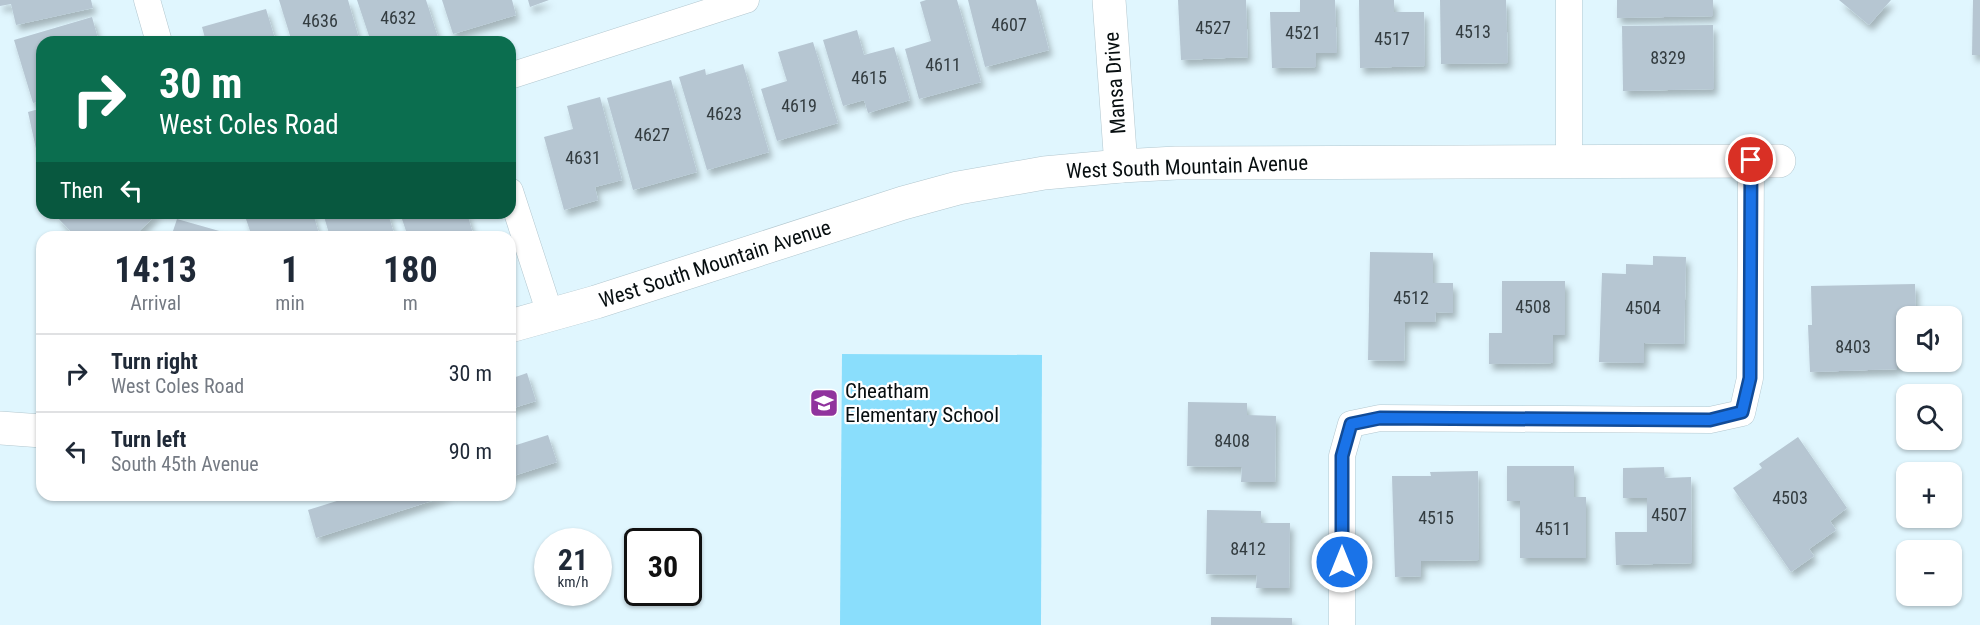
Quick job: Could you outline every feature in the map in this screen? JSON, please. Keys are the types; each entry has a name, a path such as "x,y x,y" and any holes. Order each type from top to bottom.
{"street":[{"path":"147,0 157,36"},
{"name":"Mansa Drive","path":"1109,0 1121,166"},
{"path":"1569,0 1569,161"},
{"path":"516,73 736,2"},
{"path":"1342,625 1342,456 1351,424 1380,418 1710,420 1742,412 1750,378 1765,161"},
{"name":"West South Mountain Avenue","path":"516,324 596,302 903,203 957,188 1044,173 1188,163 1765,161"},
{"path":"516,209 550,314"},
{"path":"0,428 36,431"}],"shaded area":[{"path":"842,354 1042,355 1041,625 840,625"}],"building":[{"path":"0,0 91,0 93,8 16,25 11,4 0,6"},
{"path":"279,0 348,0 358,36 290,36"},
{"path":"357,0 426,0 438,36 369,36"},
{"path":"442,0 512,0 516,15 453,34"},
{"path":"528,0 549,0 530,7"},
{"path":"957,0 981,82 919,99 905,49 931,41 920,2"},
{"path":"968,0 1036,0 1049,50 985,67"},
{"path":"1178,0 1246,0 1248,57 1181,60"},
{"path":"1300,0 1335,0 1337,53 1316,53 1316,67 1272,68 1270,12 1300,12"},
{"path":"1359,0 1394,0 1394,12 1424,12 1425,66 1360,68"},
{"path":"1440,0 1506,0 1508,63 1441,64"},
{"path":"1617,0 1713,0 1713,16 1617,18"},
{"path":"1839,0 1891,0 1869,25"},
{"path":"1973,0 1980,0 1980,55 1972,55"},
{"path":"266,9 274,36 204,36 202,27"},
{"path":"92,17 97,36 36,36 36,102 33,103 14,40"},
{"path":"1713,25 1714,89 1623,91 1622,26"},
{"path":"857,30 864,55 894,47 910,100 868,113 864,100 843,106 823,40"},
{"path":"813,42 838,123 777,141 761,89 787,81 778,52"},
{"path":"743,64 769,152 707,170 679,77 705,69 706,75"},
{"path":"671,80 697,172 633,190 607,98"},
{"path":"600,97 622,180 595,187 598,200 564,210 544,137 573,129 567,106"},
{"path":"36,110 36,149 28,112"},
{"path":"59,219 152,219 139,231 70,231"},
{"path":"177,219 219,231 173,231"},
{"path":"246,219 315,219 318,231 250,231"},
{"path":"325,219 390,219 393,231 328,231"},
{"path":"402,219 469,219 472,231 406,231"},
{"path":"1370,252 1433,253 1433,283 1453,283 1453,313 1436,312 1435,322 1405,322 1404,361 1368,360"},
{"path":"1653,256 1686,257 1684,344 1644,343 1644,363 1599,362 1602,273 1626,274 1626,264 1653,265"},
{"path":"1502,281 1565,281 1565,335 1553,335 1553,363 1489,364 1489,333 1502,333"},
{"path":"1915,284 1916,306 1896,306 1896,369 1810,372 1808,325 1812,325 1811,286"},
{"path":"527,373 536,401 516,407 516,377"},
{"path":"1188,402 1247,403 1247,415 1276,416 1275,482 1241,482 1242,467 1187,466"},
{"path":"548,435 557,462 516,475 516,445"},
{"path":"1798,437 1847,508 1830,521 1836,530 1809,549 1814,556 1791,572 1733,488 1762,468 1759,464"},
{"path":"1507,466 1574,466 1574,497 1586,497 1586,558 1520,558 1520,501 1507,501"},
{"path":"1664,467 1665,478 1691,477 1692,563 1616,565 1615,532 1647,532 1647,498 1623,498 1623,468"},
{"path":"1478,471 1479,560 1421,561 1421,576 1395,577 1392,476 1431,476 1430,472"},
{"path":"337,501 431,501 316,538 308,510"},
{"path":"1207,510 1261,511 1261,523 1290,523 1289,588 1256,588 1257,575 1206,574"},
{"path":"1211,617 1292,618 1292,625 1211,625"}],"place":[{"name":"Cheatham Elementary School","path":"824,403"}],"route":[{"path":"1342,562 1342,456 1351,424 1380,418 1710,420 1742,412 1750,378 1751,160"}]}
